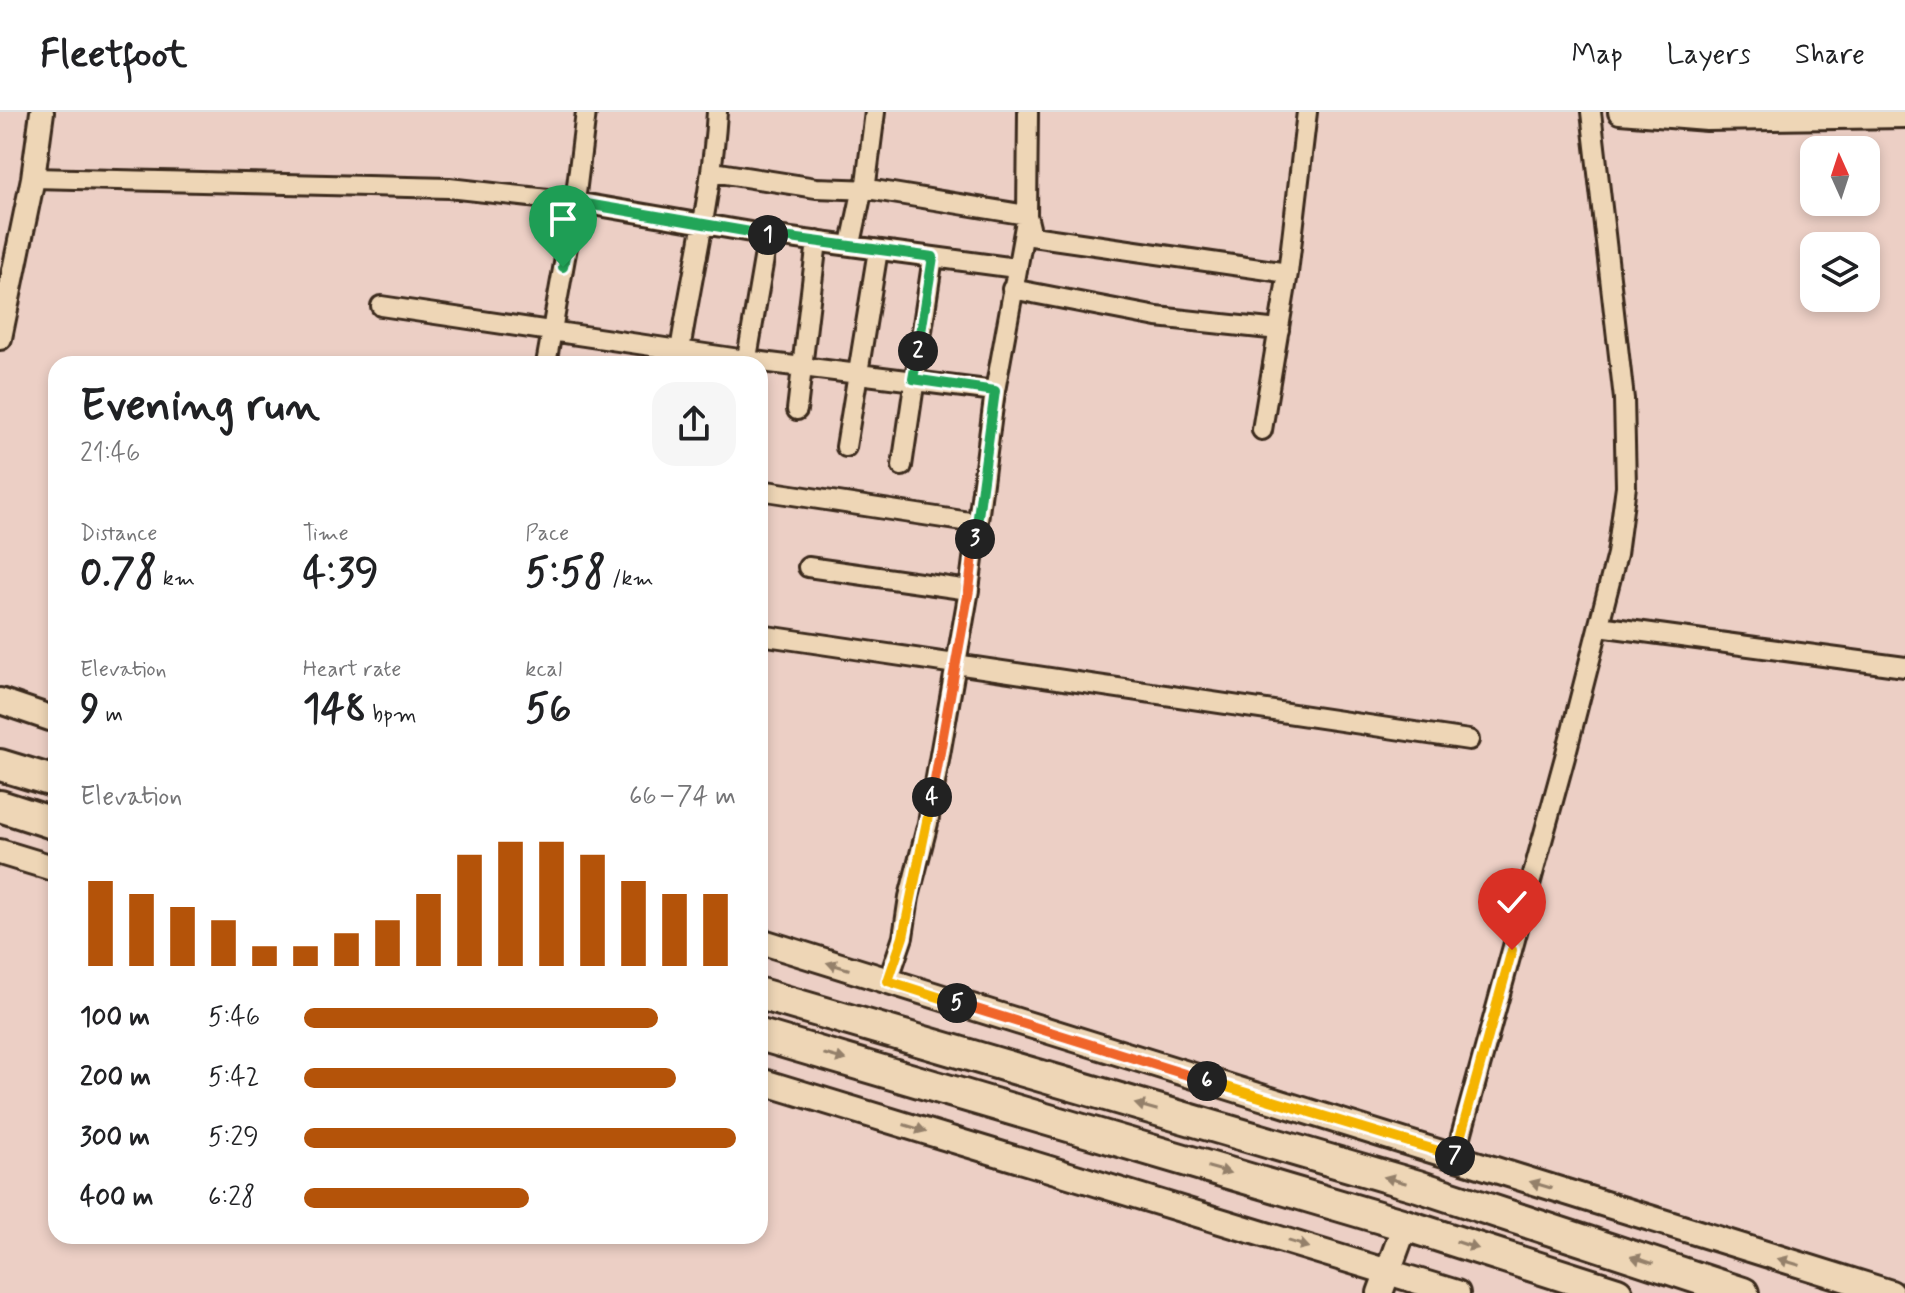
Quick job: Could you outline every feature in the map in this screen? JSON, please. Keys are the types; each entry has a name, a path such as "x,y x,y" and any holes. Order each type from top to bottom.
{"highway":[{"path":"0,765 48,780"},
{"path":"0,806 48,821"},
{"path":"768,996 1418,1186 1743,1293"},
{"path":"768,1037 1405,1225 1617,1293"}],"main road":[{"path":"0,701 48,717"},
{"path":"0,852 48,867"},
{"path":"768,944 1891,1293"},
{"path":"768,1084 1384,1282 1457,1293"},
{"path":"1384,1282 1405,1225"}],"street":[{"path":"0,338 33,178 42,112"},
{"path":"547,356 575,202 586,112"},
{"path":"381,306 550,331 679,356 700,225 713,172 717,112"},
{"path":"851,244 864,192 875,112"},
{"path":"888,981 903,937 909,897 928,823 969,590 995,391 1027,215 1028,112"},
{"path":"1262,430 1288,273 1307,112"},
{"path":"1455,1158 1599,626 1617,554 1626,486 1624,399 1591,112"},
{"path":"1620,112 1707,119 1905,116"},
{"path":"713,172 1027,215"},
{"path":"33,178 449,188 575,202 700,225 1016,268"},
{"path":"1027,215 1032,236 1288,273"},
{"path":"747,356 768,235"},
{"path":"797,410 817,241"},
{"path":"846,447 878,250"},
{"path":"902,466 933,257"},
{"path":"1012,289 1157,317 1279,330"},
{"path":"768,364 995,391"},
{"path":"768,491 976,523"},
{"path":"808,567 969,590"},
{"path":"1599,626 1905,667"},
{"path":"768,636 1469,740"}],"route":[{"path":"563,267 575,202 700,225 933,257 913,379 995,391 969,590 928,823 909,897 903,937 888,981 1455,1158 1512,950"}]}
